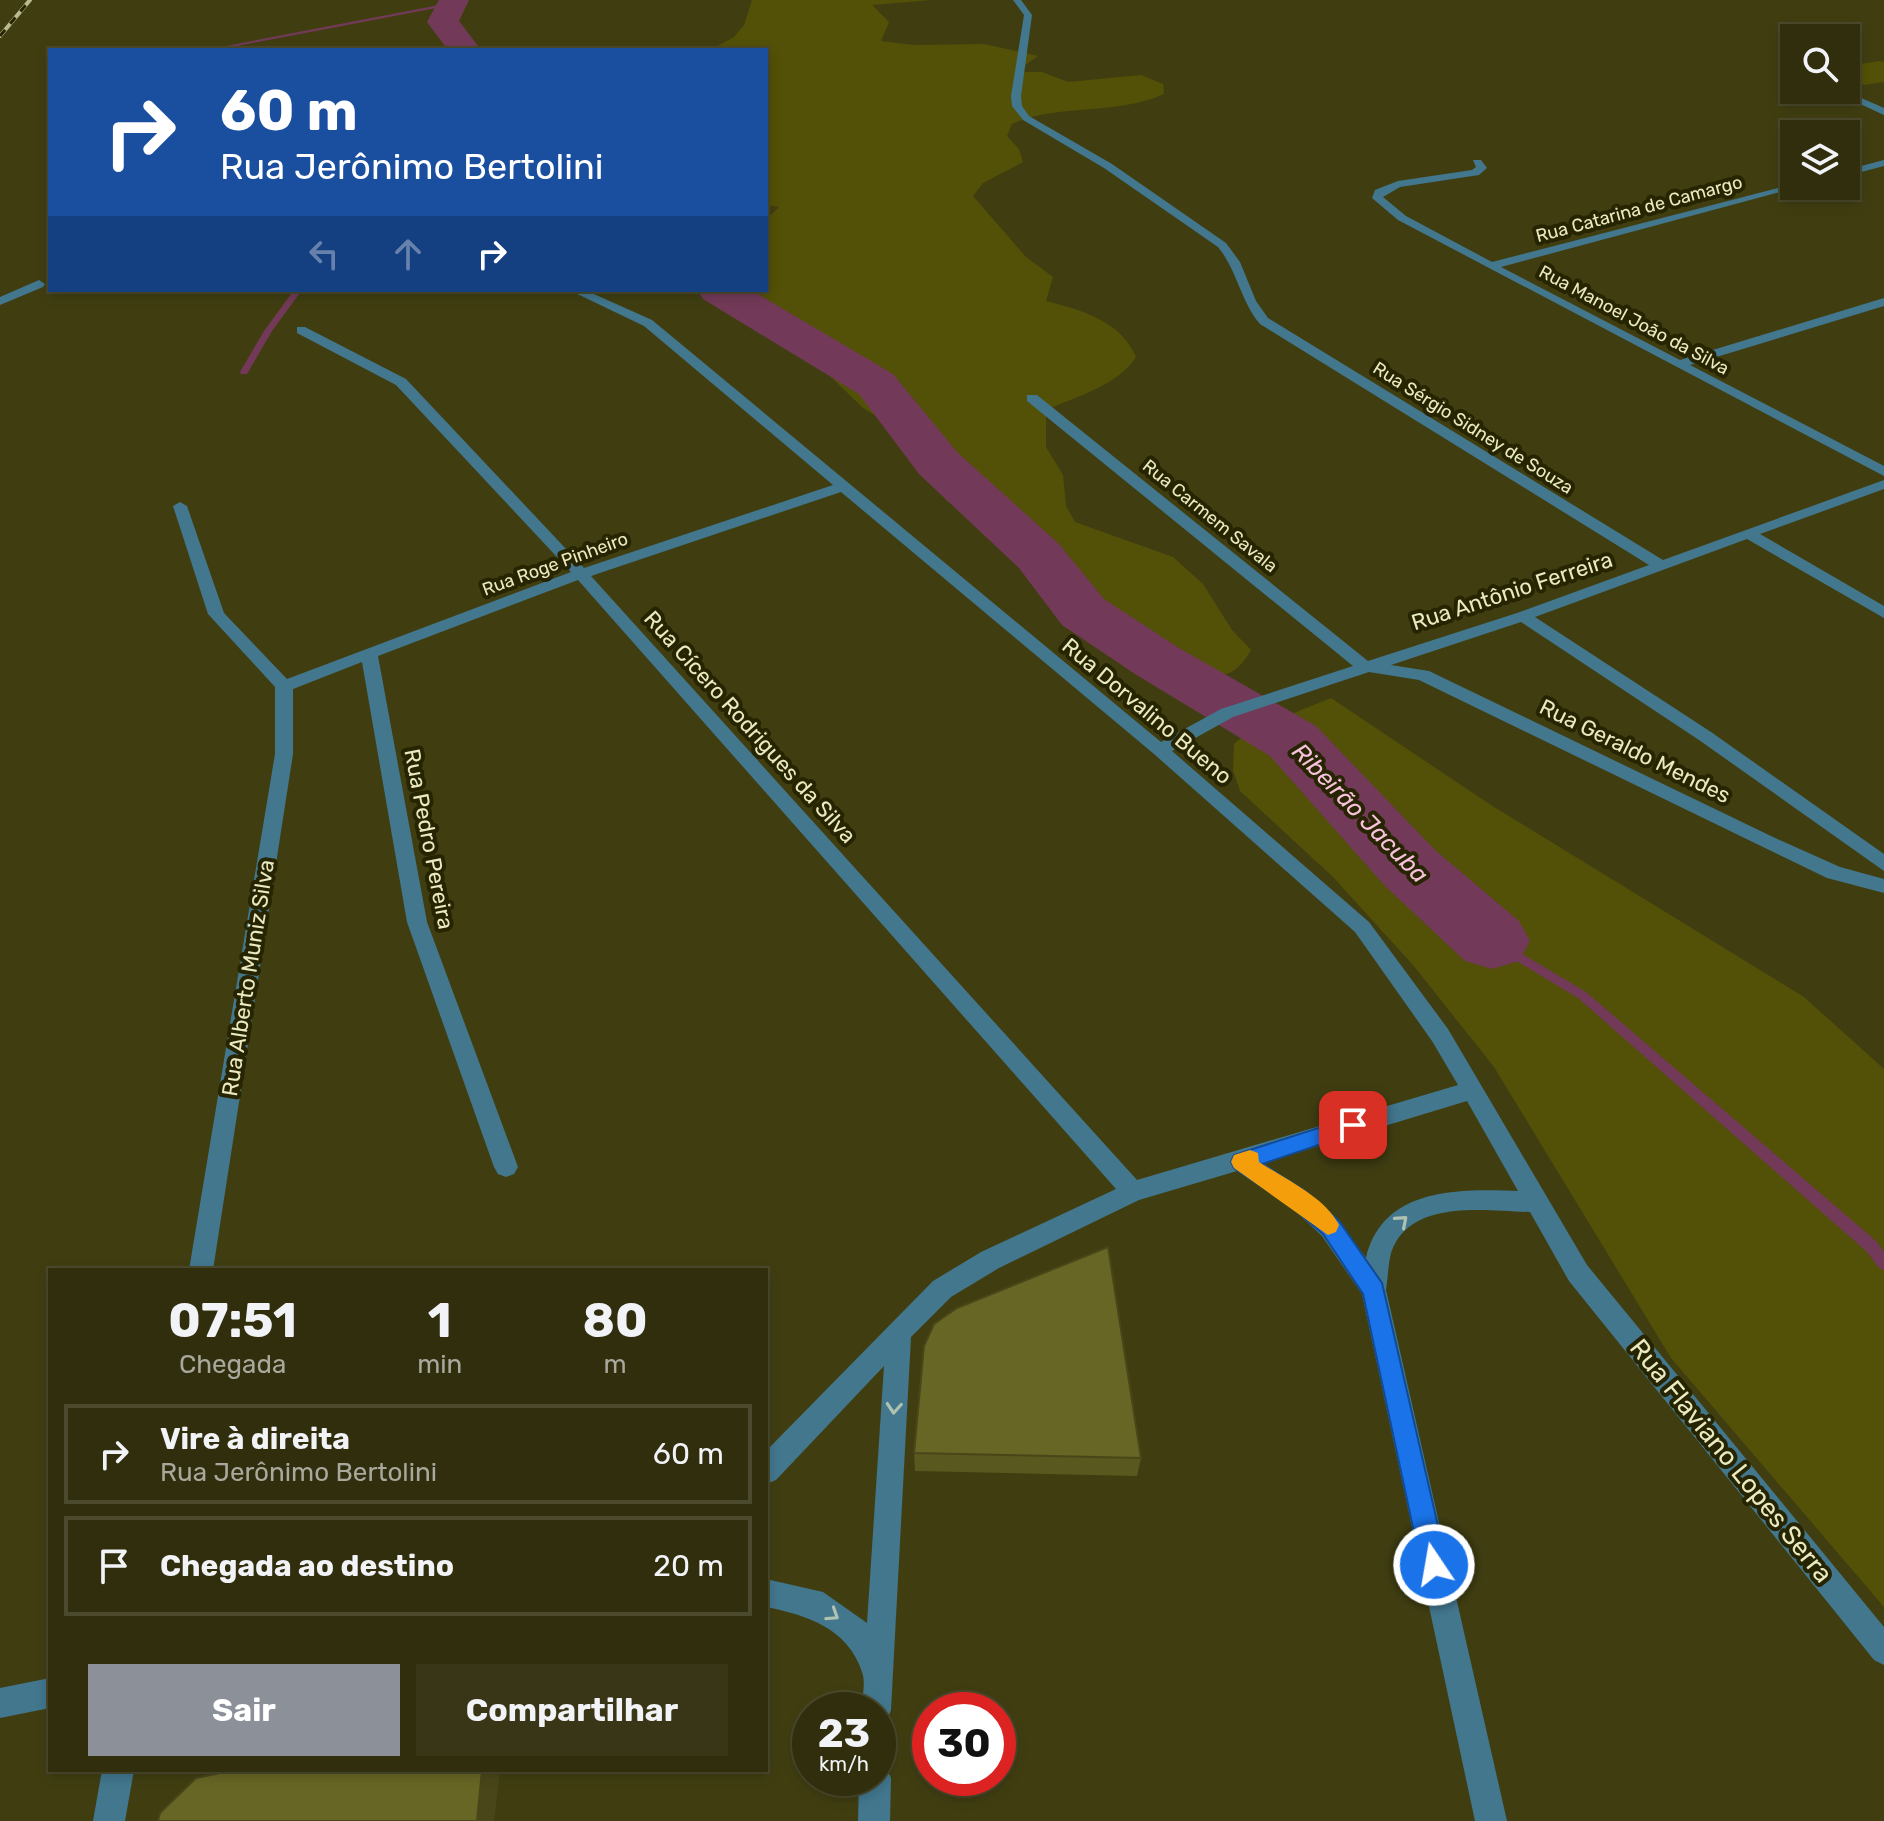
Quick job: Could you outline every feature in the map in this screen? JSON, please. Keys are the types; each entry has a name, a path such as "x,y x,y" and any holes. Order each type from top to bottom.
{"street":[{"name":"Rua Sérgio Sidney de Souza","path":"1017,0 1028,15 1017,106 1045,131 1108,166 1222,245 1235,262 1251,308 1264,321 1662,566"},
{"path":"1860,101 1884,112"},
{"name":"Rua Manoel João da Silva","path":"1477,162 1482,168 1475,173 1398,184 1379,192 1380,203 1491,266 1884,472"},
{"path":"1860,169 1884,163"},
{"name":"Rua Catarina de Camargo","path":"1491,266 1780,190"},
{"path":"0,301 39,284"},
{"name":"Rua Dorvalino Bueno","path":"579,292 648,323 1160,750 1362,927 1440,1035 1578,1273"},
{"path":"1680,364 1884,302"},
{"name":"Rua Cícero Rodrigues da Silva","path":"301,330 401,382 581,574 1133,1192"},
{"name":"Rua Carmem Savala","path":"1032,398 1363,666"},
{"name":"Rua Antônio Ferreira","path":"1160,750 1227,713 1523,616 1884,484"},
{"name":"Rua Roge Pinheiro","path":"284,686 581,574 841,487"},
{"path":"180,506 216,614 284,686"},
{"path":"1749,534 1884,613"},
{"path":"1523,616 1705,736 1884,864"},
{"name":"Rua Pedro Pereira","path":"369,652 417,922 506,1167"},
{"name":"Rua Geraldo Mendes","path":"1363,666 1423,675 1766,842 1834,873 1884,886"},
{"name":"Rua Alberto Muniz Silva","path":"201,1268 284,754 284,686"},
{"path":"768,1468 942,1289 990,1260 1133,1192 1242,1162 1403,1108 1473,1090"},
{"path":"1242,1162 1297,1198 1331,1228 1374,1290"},
{"path":"1491,1821 1374,1290 1381,1247 1397,1222 1421,1206 1451,1201 1535,1202"},
{"name":"Rua Flaviano Lopes Serra","path":"1578,1273 1884,1650"},
{"path":"876,1692 899,1331"},
{"path":"768,1593 813,1602 853,1628 877,1668"},
{"path":"0,1703 48,1693"},
{"path":"109,1821 118,1772"},
{"path":"874,1821 875,1796"}],"shaded area":[{"path":"752,0 932,0 872,5 889,22 881,41 914,45 984,44 1038,56 1015,72 1042,72 1068,82 1141,75 1163,84 1164,94 1145,101 1049,114 1012,124 1007,136 1019,149 1023,162 983,183 973,196 1026,257 1053,277 1046,301 1099,319 1121,334 1136,357 1108,383 1046,410 1046,447 1063,475 1066,506 1075,522 1173,557 1203,584 1232,630 1251,650 1235,670 1226,675 1206,675 1170,659 1130,633 1097,606 1055,558 1032,539 948,502 942,495 943,468 932,455 911,454 893,427 862,407 803,350 787,328 745,301 723,292 768,292 768,217 779,207 768,205 768,48 714,48 734,37 744,25"},
{"path":"1884,62 1884,82 1860,83 1860,64"},
{"path":"1331,698 1491,805 1804,997 1884,1069 1884,1607 1671,1358 1494,1067 1413,965 1333,877 1240,791 1233,770 1234,744 1249,731"}],"building":[{"path":"1108,1247 1141,1458 914,1453 924,1346 934,1324 957,1308"},
{"path":"224,1772 482,1772 477,1821 158,1821 160,1813 196,1778"}],"waterway":[{"name":"Ribeirão Jacuba","path":"454,0 443,22 463,48"},
{"path":"219,48 450,4"},
{"path":"244,372 268,331 297,292"},
{"name":"Ribeirão Jacuba","path":"722,292 876,384 938,463 1039,556 1083,612 1157,661 1208,688 1293,741 1410,868 1492,941"},
{"name":"Ribeirão Jacuba","path":"1492,941 1582,995 1871,1246 1884,1263"}],"railway":[{"path":"0,36 30,0"}],"slow traffic":[{"path":"1250,1159 1242,1162 1297,1198 1328,1225"}],"route":[{"path":"1353,1125 1242,1162 1297,1198 1331,1228 1374,1290 1434,1565"}]}
